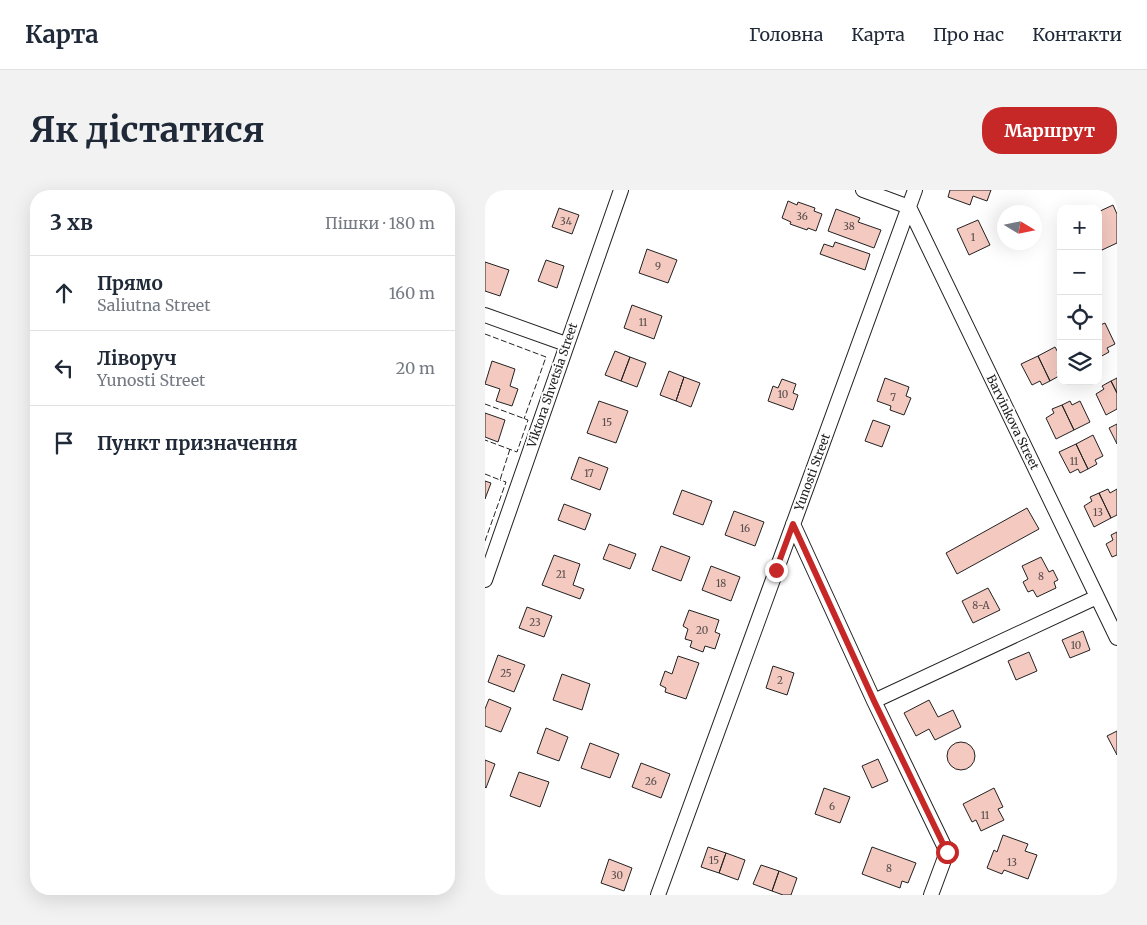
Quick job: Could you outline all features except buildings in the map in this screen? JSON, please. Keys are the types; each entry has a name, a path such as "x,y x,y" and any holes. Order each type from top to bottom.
{"street":[{"name":"Viktora Shvetsia Street","path":"485,578 621,190"},
{"path":"863,190 909,207"},
{"name":"Yunosti Street","path":"658,895 915,190"},
{"name":"Barvinkova Street","path":"909,207 1117,638"},
{"path":"485,315 566,344"},
{"path":"793,524 874,701 947,852 931,895"},
{"path":"874,701 1097,597"}],"fence":[{"path":"485,334 546,357 524,419"},
{"path":"485,404 528,420 517,452 485,440"},
{"path":"485,474 500,480 510,449"},
{"path":"485,541 506,482 500,480"}],"route":[{"path":"776,570 793,524 874,701 947,852"}]}
